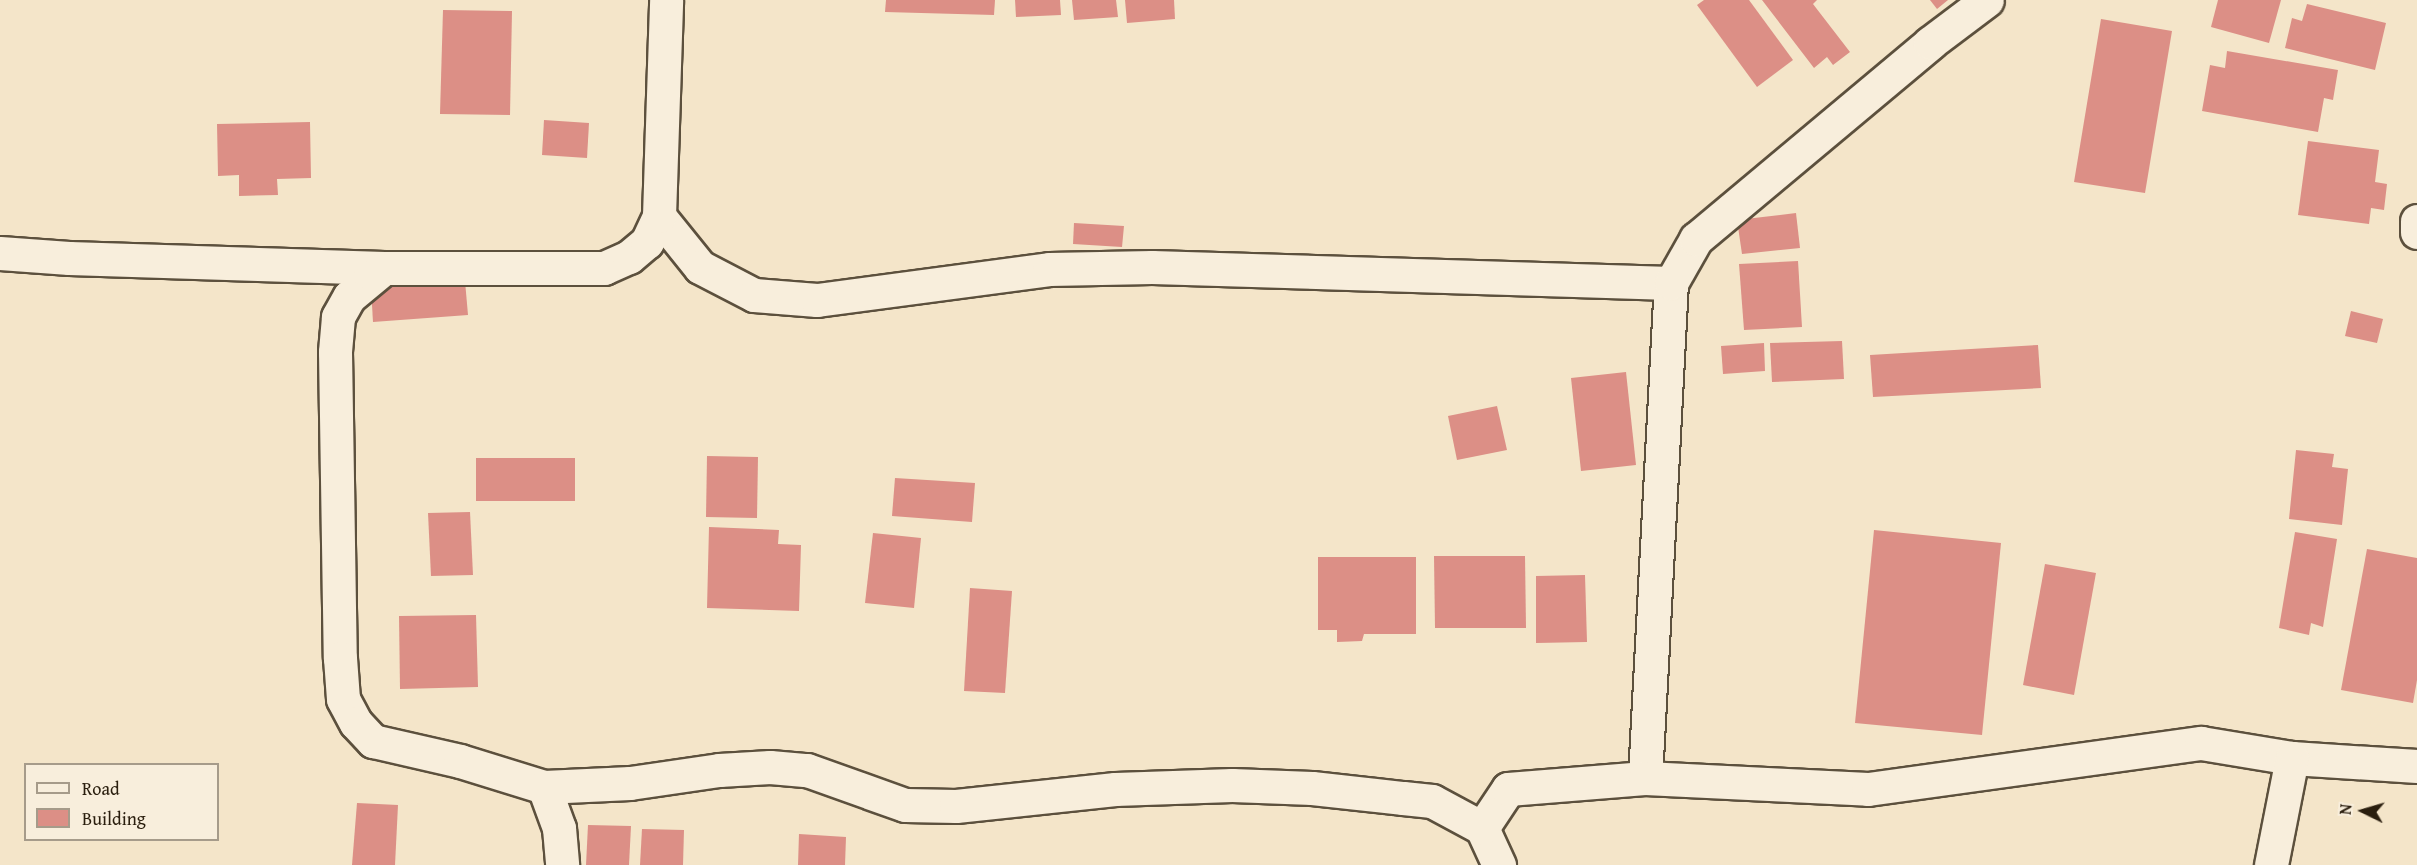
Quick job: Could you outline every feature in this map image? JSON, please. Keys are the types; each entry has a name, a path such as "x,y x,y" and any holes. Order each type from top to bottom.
{"street":[{"path":"0,253 81,258 384,268 604,268 629,257 647,242 659,216 666,0"},
{"path":"1645,778 1671,283 1696,239 1930,42 1987,0"},
{"path":"659,216 699,267 754,295 818,300 1049,269 1152,267 1671,283"},
{"path":"2417,221 2417,232"},
{"path":"384,268 349,297 338,317 335,352 340,658 343,699 356,723 372,741 460,761 544,788 630,783 719,770 770,767 807,770 905,804 956,806 1115,789 1232,785 1312,788 1431,801 1482,828 1499,865"},
{"path":"1482,828 1508,789 1645,778 1868,789 2201,743 2292,758 2417,766"},
{"path":"2271,865 2292,758"},
{"path":"544,788 560,828 562,865"}],"building":[{"path":"886,0 995,0 994,15 885,12"},
{"path":"1015,0 1060,0 1061,15 1016,17"},
{"path":"1072,0 1116,0 1118,17 1074,20"},
{"path":"1125,0 1174,0 1175,19 1127,23"},
{"path":"1704,0 1749,0 1793,60 1757,87 1697,5"},
{"path":"1762,0 1817,0 1813,4 1850,52 1833,65 1827,57 1814,68"},
{"path":"1930,0 1948,0 1937,9"},
{"path":"2218,0 2281,0 2269,43 2211,27"},
{"path":"2307,4 2386,23 2375,70 2285,48 2292,18 2302,21"},
{"path":"443,10 512,11 510,115 440,114"},
{"path":"2101,19 2172,31 2145,193 2074,182"},
{"path":"2227,51 2338,70 2333,100 2324,98 2318,132 2202,111 2210,65 2225,68"},
{"path":"544,120 589,123 587,158 542,155"},
{"path":"310,122 311,178 277,179 278,195 239,196 239,175 218,176 217,124"},
{"path":"2308,141 2379,150 2375,182 2387,184 2384,210 2371,208 2369,224 2298,215"},
{"path":"1796,213 1800,248 1742,254 1737,220"},
{"path":"1074,223 1124,226 1122,247 1073,244"},
{"path":"1798,261 1802,327 1744,330 1739,264"},
{"path":"465,281 468,315 373,322 371,288"},
{"path":"2351,311 2383,319 2377,343 2345,336"},
{"path":"1842,341 1844,379 1772,382 1770,343"},
{"path":"1764,343 1765,371 1723,374 1721,346"},
{"path":"2038,345 2041,388 1873,397 1870,355"},
{"path":"1626,372 1636,465 1581,471 1571,378"},
{"path":"1497,406 1507,450 1457,460 1448,416"},
{"path":"2296,450 2334,454 2332,467 2348,469 2342,525 2289,519"},
{"path":"707,456 758,457 757,518 706,517"},
{"path":"476,458 575,458 575,501 476,501"},
{"path":"895,478 975,483 972,522 892,516"},
{"path":"470,512 473,575 431,576 428,513"},
{"path":"709,527 779,530 778,544 801,545 799,611 707,608"},
{"path":"1874,530 2001,543 1982,735 1855,723"},
{"path":"2295,532 2337,539 2323,627 2311,623 2309,635 2279,628"},
{"path":"873,533 921,538 914,608 865,603"},
{"path":"2367,549 2417,558 2417,680 2413,703 2341,690"},
{"path":"1434,556 1525,556 1526,628 1435,628"},
{"path":"1318,557 1416,557 1416,634 1364,634 1362,641 1337,642 1337,630 1318,630"},
{"path":"2045,564 2096,573 2074,695 2023,685"},
{"path":"1585,575 1587,642 1536,643 1536,576"},
{"path":"970,588 1012,591 1005,693 964,691"},
{"path":"476,615 478,687 400,689 399,616"},
{"path":"357,803 398,805 395,865 352,865"},
{"path":"588,825 631,826 629,865 586,865"},
{"path":"642,829 684,830 683,865 640,865"},
{"path":"799,834 846,837 845,865 798,865"}]}
